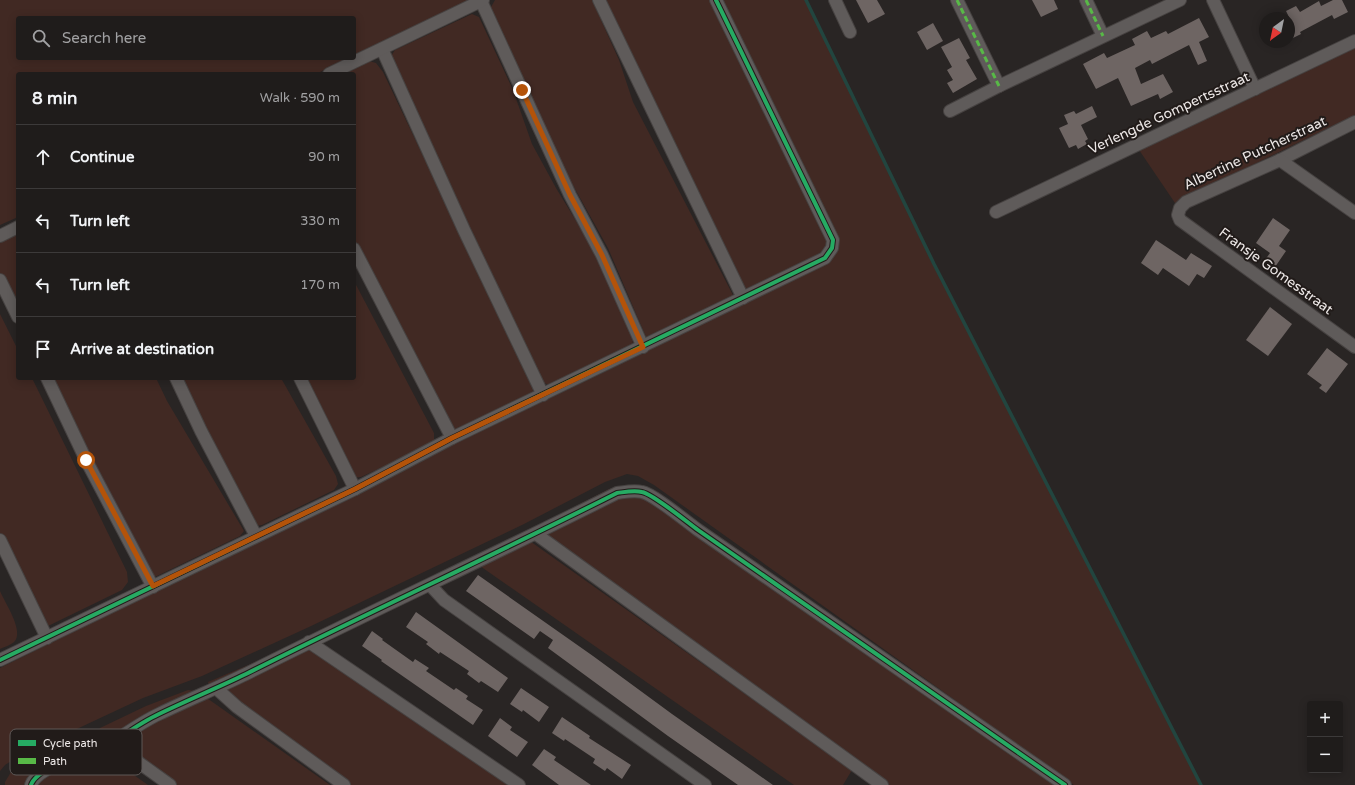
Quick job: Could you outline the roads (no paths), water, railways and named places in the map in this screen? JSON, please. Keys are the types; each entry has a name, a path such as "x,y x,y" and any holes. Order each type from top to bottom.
{"street":[{"path":"333,72 482,0 567,189 602,255 643,347"},
{"path":"599,0 743,298"},
{"path":"0,660 355,489 452,438 825,258 832,248 834,240 716,0"},
{"path":"835,0 850,32"},
{"path":"957,0 999,86"},
{"path":"1086,0 1103,36"},
{"path":"950,112 999,86 1180,0"},
{"path":"1213,0 1255,89"},
{"name":"Verlengde Gompertsstraat","path":"996,212 1355,41"},
{"path":"382,49 464,230 543,395"},
{"name":"Albertine Putcherstraat","path":"1180,220 1178,215 1180,208 1186,202 1280,160 1355,122"},
{"path":"1280,160 1355,213"},
{"name":"Fransje Gomesstraat","path":"1180,220 1355,347"},
{"path":"0,236 16,228"},
{"path":"356,253 452,438"},
{"path":"0,280 16,313"},
{"path":"48,380 86,460 153,586"},
{"path":"177,380 201,431 256,536"},
{"path":"301,380 355,489"},
{"path":"134,729 158,714 217,689 310,642 536,534 617,493 643,492 656,499 705,535 1065,785"},
{"path":"536,534 882,785"},
{"path":"0,540 47,638"},
{"path":"430,585 444,600 705,785"},
{"path":"310,642 519,785"},
{"path":"217,689 237,707 344,785"},
{"path":"142,765 170,785"},
{"path":"31,785 38,775"}],"waterway":[{"path":"806,0 934,264 1201,785"}]}
